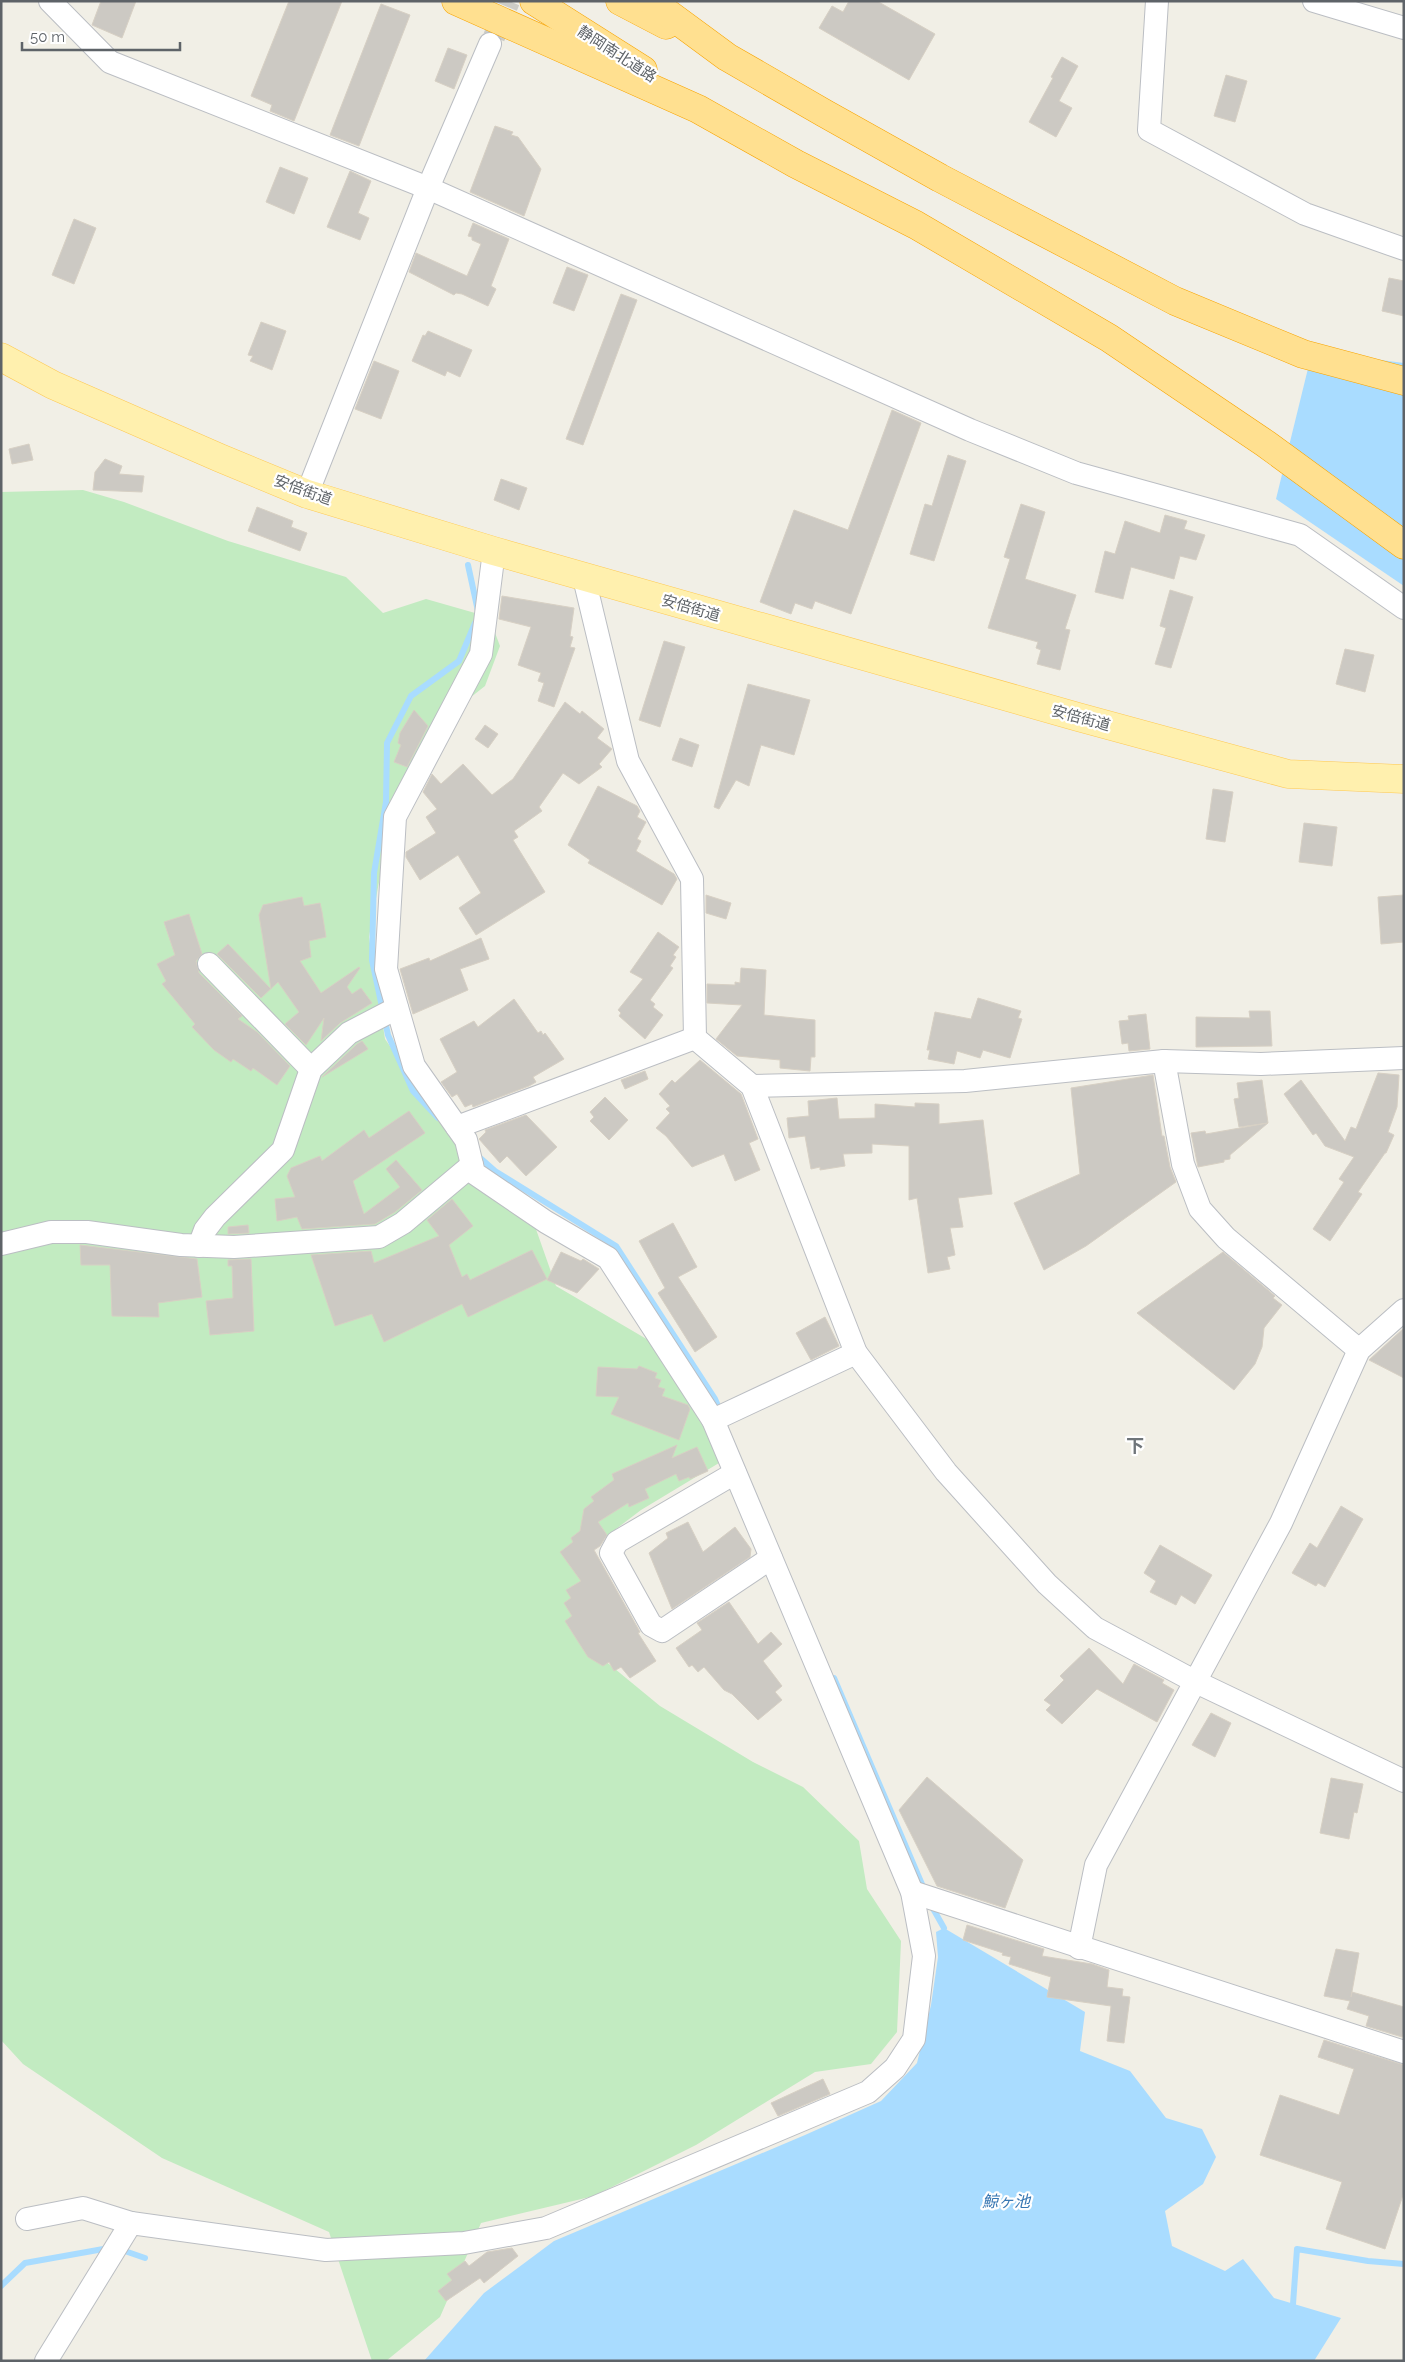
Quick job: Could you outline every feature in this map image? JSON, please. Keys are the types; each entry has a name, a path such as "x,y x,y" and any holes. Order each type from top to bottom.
{"highway":[{"path":"456,1 698,108 796,164 916,225 1100,333 1266,444 1404,546"},
{"name":"静岡南北道路","path":"534,1 618,52 698,108"},
{"path":"620,1 727,57 940,178 1158,292 1303,354 1398,379"},
{"path":"651,1 727,57"},
{"path":"1352,508 1404,538"}],"main road":[{"name":"安倍街道","path":"1,357 53,385 307,494 494,551 1068,714 1288,774 1404,779"}],"street":[{"path":"50,1 110,62 428,188 970,430 1076,473 1300,534 1404,608"},
{"path":"1157,1 1149,130 1305,214 1404,249"},
{"path":"1314,1 1404,28"},
{"path":"307,494 428,188 490,44"},
{"path":"27,2218 83,2208 131,2223 326,2250 464,2243 546,2228 868,2092 895,2068 914,2039 924,1956 912,1892 713,1420 608,1258 546,1222 474,1173 466,1140 414,1066 396,1008 386,969 395,817 481,654 494,551"},
{"path":"584,578 628,761 692,879 695,1038 752,1086 856,1354 946,1472 1047,1584 1095,1628 1196,1682 1404,1781"},
{"path":"209,964 311,1069"},
{"path":"199,1246 205,1230 215,1217 283,1150 311,1069 349,1033 396,1008"},
{"path":"457,1127 695,1038"},
{"path":"752,1086 965,1081 1164,1060 1261,1064 1404,1058"},
{"path":"1164,1060 1182,1164 1200,1208 1226,1238 1359,1350"},
{"path":"1,1244 51,1232 87,1232 199,1246 234,1247 379,1237 403,1223 472,1164"},
{"path":"1079,1948 1096,1865 1281,1523 1359,1350 1404,1310"},
{"path":"713,1420 856,1354"},
{"path":"735,1473 617,1542 611,1552 651,1625 662,1631 771,1558"},
{"path":"912,1892 1079,1948 1404,2052"},
{"path":"46,2361 131,2223"}],"green space":[{"path":"83,490 124,502 228,541 346,577 383,613 426,599 489,617 500,646 485,686 438,723 387,838 369,937 385,1039 457,1142 531,1215 556,1286 679,1358 717,1422 719,1463 641,1510 591,1548 592,1650 660,1706 753,1762 803,1787 859,1841 867,1889 901,1941 897,2032 871,2064 815,2072 696,2145 594,2196 481,2223 440,2317 386,2361 372,2361 329,2232 162,2158 23,2064 1,2040 1,492"}],"water":[{"path":"1314,344 1365,358 1404,363 1404,586 1276,499"},
{"name":"鯨ヶ池","path":"944,1928 1085,2012 1080,2051 1130,2071 1166,2118 1202,2129 1216,2157 1203,2184 1165,2211 1172,2246 1225,2271 1243,2259 1274,2298 1341,2318 1314,2361 424,2361 484,2293 554,2241 881,2101 917,2063 931,2005 938,1957 936,1932"}],"building":[{"path":"101,1 136,1 122,38 92,25"},
{"path":"289,1 342,1 294,121 270,111 272,105 251,96"},
{"path":"849,1 877,1 935,34 909,80 819,28 832,6 843,12"},
{"path":"381,4 410,15 359,146 330,135"},
{"path":"448,48 467,55 454,89 435,81"},
{"path":"1062,57 1078,66 1059,101 1072,108 1056,137 1029,122"},
{"path":"1226,75 1247,81 1235,122 1214,116"},
{"path":"495,126 513,132 511,135 518,137 541,169 524,216 470,192"},
{"path":"280,167 308,178 294,214 266,202"},
{"path":"350,171 371,181 358,213 369,218 360,240 327,227"},
{"path":"74,219 96,228 74,284 52,275"},
{"path":"473,223 509,239 491,286 496,289 488,306 462,294 456,293 454,295 409,272 416,253 467,276 481,244 468,236"},
{"path":"567,267 588,275 574,311 553,303"},
{"path":"1389,278 1404,281 1404,316 1382,311"},
{"path":"621,294 637,300 583,445 566,439"},
{"path":"261,322 286,331 272,370 250,361 253,356 248,355"},
{"path":"428,331 472,350 460,377 447,371 445,376 412,361 423,335 425,336"},
{"path":"374,361 399,371 381,419 355,409"},
{"path":"892,410 921,423 851,614 815,601 812,609 795,603 791,614 760,602 794,510 848,530"},
{"path":"29,444 33,460 12,464 9,449"},
{"path":"948,455 966,461 934,561 910,554 925,504 932,506"},
{"path":"105,459 122,466 119,474 144,476 142,492 93,490 95,472"},
{"path":"501,479 527,488 519,510 494,500"},
{"path":"1021,504 1045,512 1025,579 1076,595 1065,629 1070,630 1060,670 1037,664 1041,650 1036,648 1038,642 988,628 1010,559 1004,557"},
{"path":"257,507 293,521 291,527 307,533 300,551 248,531"},
{"path":"1165,515 1187,521 1184,529 1205,535 1196,560 1180,556 1174,579 1131,567 1123,599 1095,592 1105,551 1115,554 1125,521 1160,533"},
{"path":"1170,590 1193,597 1171,668 1155,664 1166,628 1160,626"},
{"path":"502,596 574,608 570,636 573,637 570,647 575,648 554,707 538,701 544,683 538,681 541,673 518,665 531,627 499,619"},
{"path":"664,641 685,647 660,727 639,720"},
{"path":"1345,649 1374,655 1365,692 1336,684"},
{"path":"748,684 810,700 794,755 761,745 749,786 736,780 719,809 714,807"},
{"path":"565,702 580,714 582,711 604,729 597,738 612,749 599,764 602,767 579,784 563,773 539,807 542,811 514,831 518,837 513,840 545,892 476,935 459,908 481,893 458,855 420,880 406,857 406,852 436,833 426,817 437,809 423,792 432,774 441,784 463,764 492,795 513,779"},
{"path":"414,710 428,726 407,767 394,762 401,745 398,743 400,733"},
{"path":"485,725 498,734 488,748 475,739"},
{"path":"680,738 699,745 692,767 672,760"},
{"path":"598,786 637,806 640,811 637,817 646,822 637,839 641,841 636,851 674,874 677,879 662,905 588,863 590,860 568,845"},
{"path":"1213,789 1233,792 1225,842 1206,839"},
{"path":"1304,823 1337,827 1332,866 1299,862"},
{"path":"706,895 731,903 726,919 706,913"},
{"path":"1404,895 1404,942 1381,944 1378,897"},
{"path":"302,897 304,906 320,903 322,912 326,937 309,941 311,957 300,961 321,993 359,967 347,987 352,994 361,988 372,1003 340,1023 321,1041 324,1018 306,1045 285,1024 299,1012 278,982 271,989 259,915 263,905"},
{"path":"189,914 202,954 196,961 199,973 242,1016 238,1019 257,1032 290,1066 277,1085 253,1068 251,1071 233,1059 231,1062 214,1050 192,1027 195,1024 162,984 166,981 157,964 175,955 164,922"},
{"path":"658,932 679,947 673,955 676,957 670,966 673,968 650,1000 655,1004 653,1007 663,1015 645,1039 619,1016 621,1013 618,1010 643,979 630,972"},
{"path":"481,938 489,959 460,969 468,990 413,1014 400,969 429,958 430,961"},
{"path":"228,944 271,989 261,998 217,954"},
{"path":"741,968 766,970 764,1015 815,1020 815,1057 811,1057 810,1071 780,1068 780,1060 737,1056 716,1039 742,1005 707,1003 707,984 735,985 735,982 740,983"},
{"path":"978,998 1021,1011 1018,1018 1022,1019 1010,1058 983,1050 980,1058 957,1051 954,1064 928,1059 930,1050 927,1050 935,1012 971,1019"},
{"path":"514,999 538,1033 541,1031 543,1035 545,1033 564,1059 533,1077 536,1082 529,1086 473,1107 472,1104 465,1107 457,1094 452,1097 441,1082 457,1072 440,1039 474,1021 478,1027"},
{"path":"1249,1011 1270,1011 1272,1046 1196,1047 1196,1017 1250,1018"},
{"path":"1146,1014 1150,1049 1129,1051 1128,1043 1122,1044 1119,1021 1129,1020 1128,1016"},
{"path":"362,1041 368,1049 322,1077 357,1044"},
{"path":"700,1060 741,1094 758,1139 749,1143 760,1170 735,1181 724,1154 692,1167 666,1136 656,1128 670,1113 666,1109 670,1106 659,1094 672,1080 675,1083"},
{"path":"645,1071 648,1079 625,1089 621,1080"},
{"path":"1378,1073 1399,1075 1397,1107 1388,1132 1394,1135 1386,1153 1358,1192 1362,1194 1330,1241 1313,1229 1344,1182 1339,1179 1354,1157 1325,1146 1316,1133 1313,1135 1284,1094 1301,1080 1345,1141 1351,1127 1356,1129"},
{"path":"1153,1075 1162,1136 1164,1136 1170,1167 1176,1182 1086,1246 1044,1270 1014,1203 1080,1174 1071,1088"},
{"path":"1262,1080 1268,1123 1239,1127 1234,1099 1239,1098 1237,1083"},
{"path":"605,1097 628,1120 609,1140 590,1121 594,1117 590,1112"},
{"path":"837,1098 839,1119 875,1118 875,1104 915,1107 915,1103 939,1104 939,1124 983,1120 992,1194 958,1198 963,1227 950,1228 955,1255 947,1257 950,1269 928,1273 917,1198 909,1200 909,1146 872,1144 872,1153 843,1154 845,1166 820,1170 820,1167 811,1169 805,1136 789,1138 787,1118 809,1116 808,1101"},
{"path":"409,1111 425,1133 353,1181 364,1214 400,1187 386,1169 396,1160 422,1190 395,1212 375,1224 302,1229 297,1217 277,1221 275,1199 295,1197 287,1176 291,1168 320,1156 322,1161 364,1130 369,1138"},
{"path":"526,1115 557,1147 526,1176 507,1156 500,1163 479,1139 486,1132 485,1130"},
{"path":"1268,1123 1230,1155 1230,1159 1198,1167 1191,1133 1205,1131 1206,1134"},
{"path":"452,1199 473,1226 449,1245 462,1277 467,1274 470,1280 532,1250 547,1279 468,1317 462,1304 384,1342 372,1314 335,1326 311,1255 371,1251 374,1263 439,1236 427,1220"},
{"path":"673,1223 697,1267 678,1277 717,1337 695,1352 658,1293 665,1288 639,1241"},
{"path":"248,1225 249,1233 228,1234 228,1227"},
{"path":"80,1245 197,1259 202,1297 158,1303 159,1317 112,1316 110,1265 81,1265"},
{"path":"561,1252 581,1261 583,1259 599,1269 577,1293 547,1280"},
{"path":"1223,1252 1275,1296 1273,1298 1282,1305 1264,1328 1262,1347 1255,1364 1234,1390 1137,1313"},
{"path":"251,1259 254,1331 210,1335 206,1301 233,1298 232,1266 228,1266 228,1260"},
{"path":"825,1317 839,1346 811,1360 796,1333"},
{"path":"1404,1328 1404,1378 1369,1360"},
{"path":"639,1366 657,1373 655,1378 661,1380 658,1387 665,1389 662,1396 688,1405 690,1409 679,1440 611,1414 619,1397 596,1396 598,1367 637,1369"},
{"path":"677,1445 672,1458 697,1447 708,1471 690,1479 689,1477 679,1481 676,1474 645,1489 649,1498 629,1507 628,1503 598,1522 607,1535 600,1546 594,1550 640,1632 638,1633 656,1661 630,1678 621,1667 614,1671 609,1662 603,1666 588,1657 565,1621 572,1616 564,1603 571,1598 566,1590 581,1581 560,1552 573,1542 571,1538 580,1531 584,1509 594,1501 591,1497 614,1480 612,1474"},
{"path":"1341,1506 1363,1519 1325,1587 1318,1583 1316,1586 1292,1573 1310,1543 1317,1548"},
{"path":"688,1522 703,1552 735,1527 751,1549 750,1557 672,1609 649,1553 668,1538 666,1533"},
{"path":"1160,1545 1212,1575 1195,1604 1181,1595 1176,1605 1150,1592 1156,1581 1144,1573"},
{"path":"729,1602 758,1644 771,1632 782,1644 763,1661 782,1686 775,1692 782,1700 758,1720 732,1694 724,1690 704,1667 698,1672 692,1665 689,1667 676,1648 702,1630 697,1623"},
{"path":"1089,1648 1123,1684 1134,1664 1164,1680 1162,1683 1174,1690 1157,1722 1097,1689 1062,1724 1046,1710 1051,1705 1044,1700 1064,1680 1060,1676"},
{"path":"1211,1713 1231,1723 1215,1757 1192,1745"},
{"path":"927,1777 1023,1860 1005,1908 937,1886 899,1810"},
{"path":"1331,1778 1363,1784 1357,1813 1354,1812 1349,1839 1320,1833"},
{"path":"967,1925 1044,1949 1042,1956 1092,1964 1109,1970 1107,1987 1123,1989 1122,1996 1130,1997 1124,2043 1107,2041 1111,2006 1047,1997 1051,1977 1009,1964 1011,1957 963,1940"},
{"path":"1336,1949 1359,1953 1351,1997 1352,1992 1404,2007 1404,2030 1402,2037 1366,2026 1369,2016 1347,2009 1350,2001 1324,1996"},
{"path":"1324,2040 1404,2065 1404,2192 1385,2249 1326,2229 1342,2182 1260,2155 1280,2095 1339,2115 1354,2069 1318,2057"},
{"path":"823,2079 830,2094 778,2116 771,2103"},
{"path":"512,2248 518,2256 484,2283 480,2278 446,2301 438,2291 452,2280 447,2274 465,2261 469,2266 487,2252"}],"waterway":[{"path":"468,565 478,611"},
{"path":"438,1118 413,1091 388,1035 372,960 374,873 386,802 387,743 411,696 459,661 475,623"},
{"path":"478,1156 495,1171 616,1246 715,1399 721,1413"},
{"path":"834,1678 924,1889"},
{"path":"931,1905 944,1928"},
{"path":"1,2286 25,2263 109,2248"},
{"path":"119,2249 145,2258"},
{"path":"1293,2304 1297,2249 1368,2261 1404,2264"}],"tunnel":[{"path":"494,37 509,1"}],"district":[{"name":"下","path":"1135,1446"}]}
